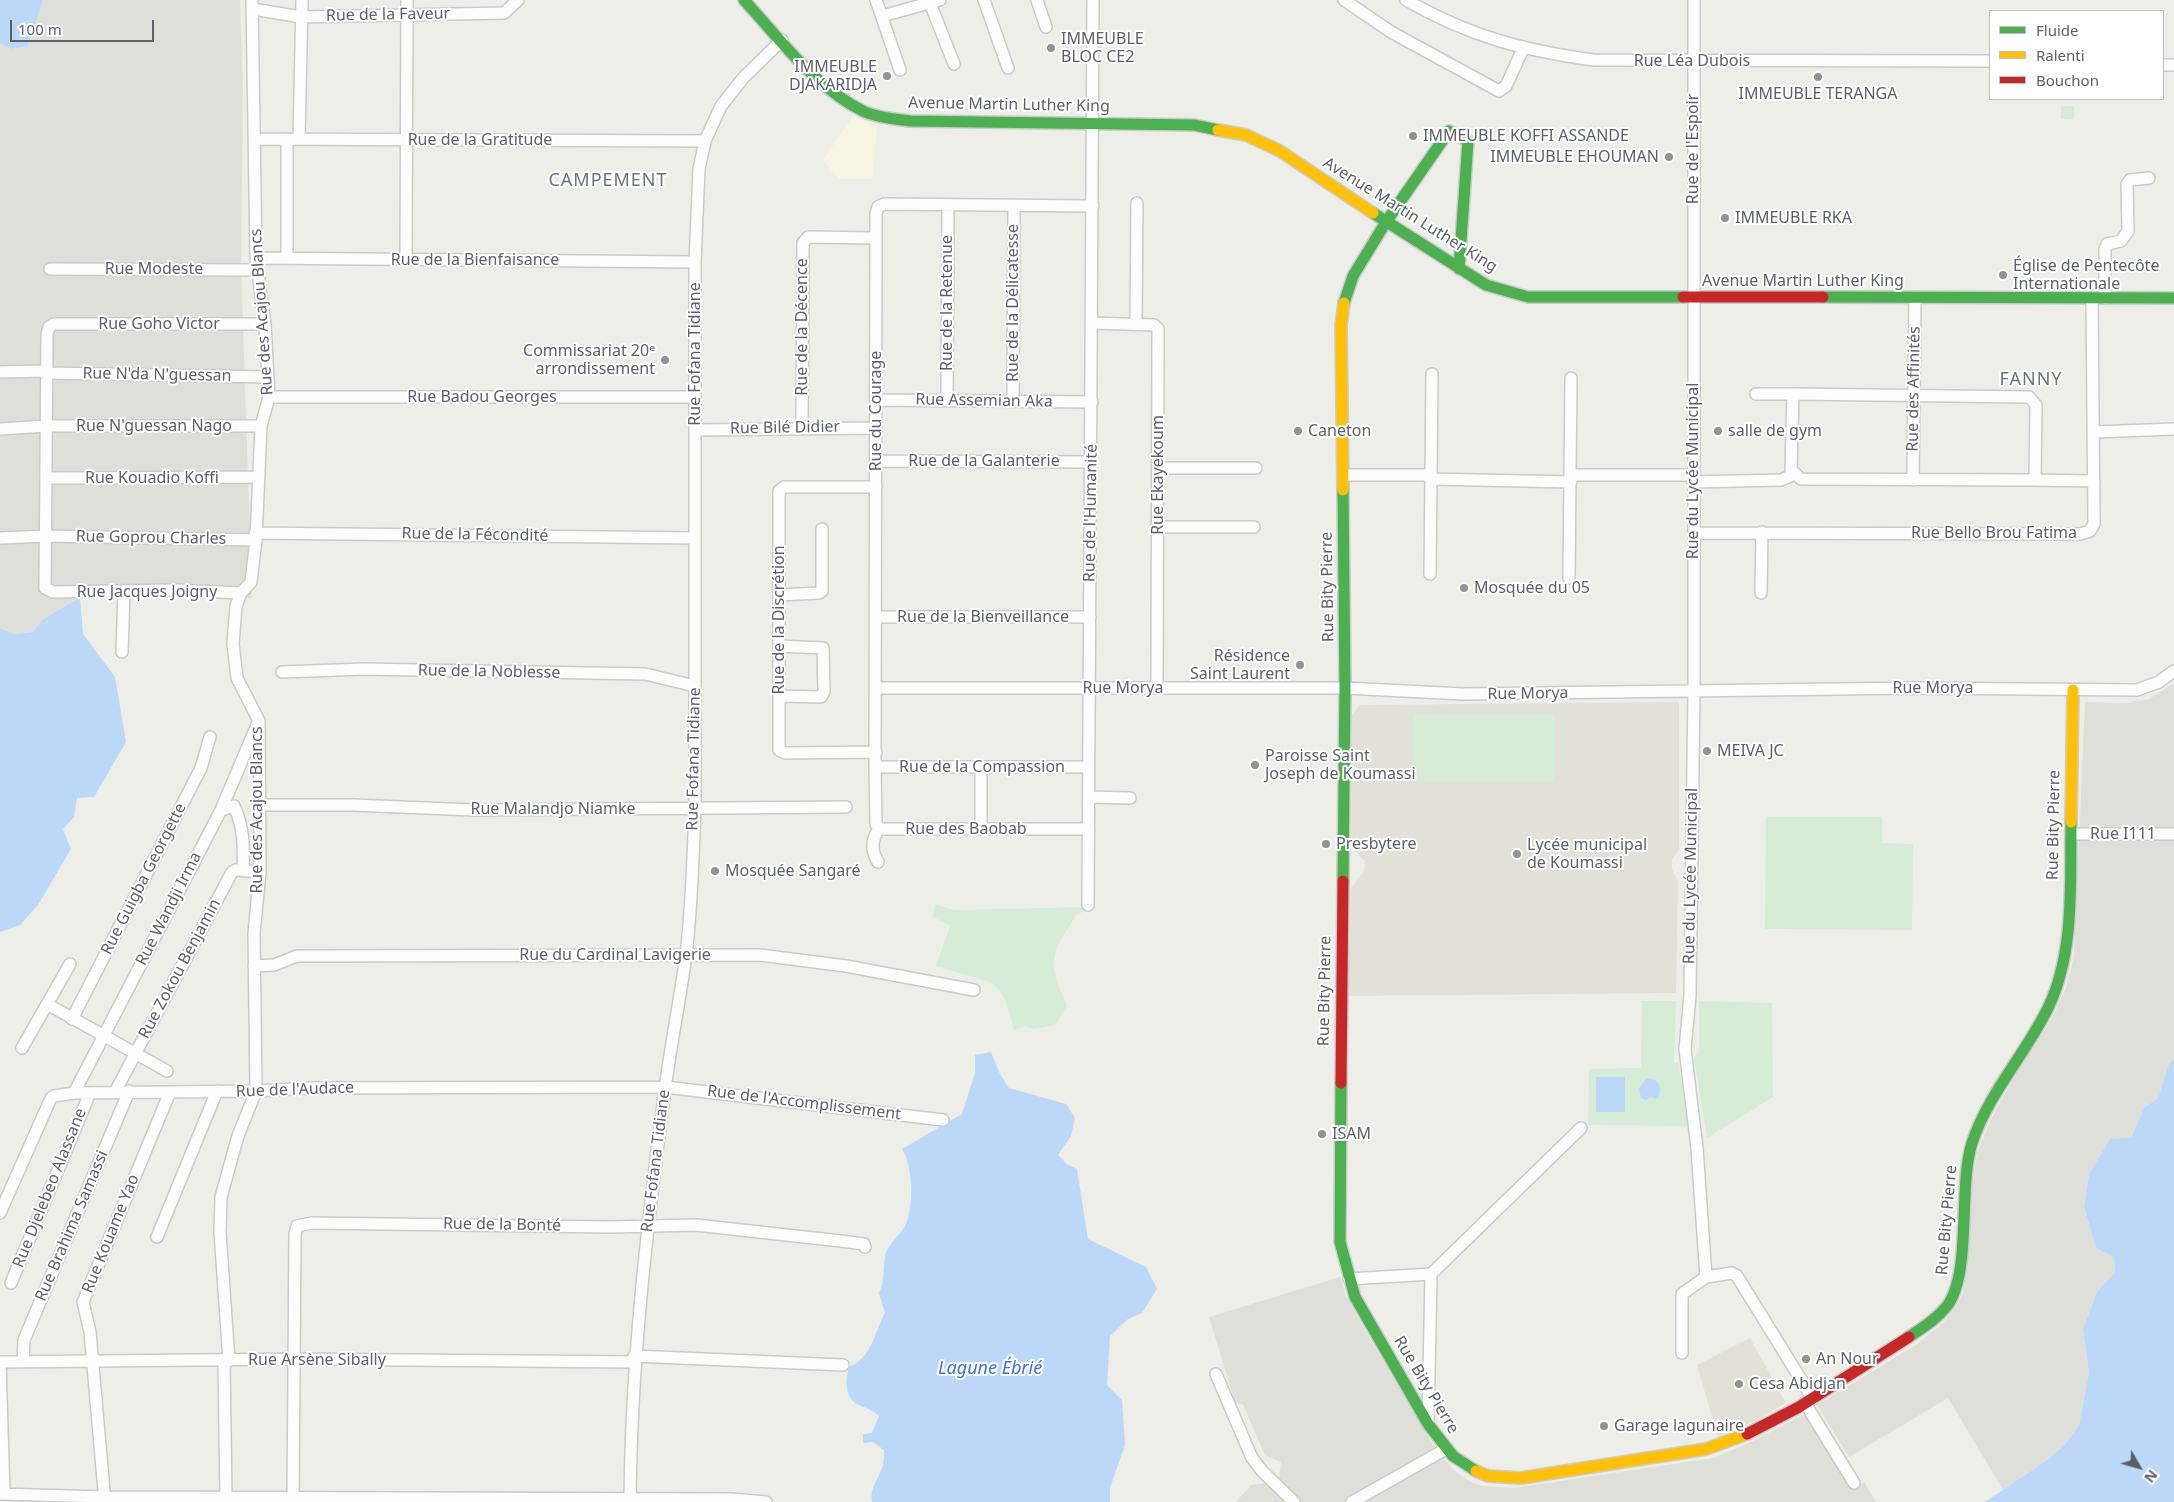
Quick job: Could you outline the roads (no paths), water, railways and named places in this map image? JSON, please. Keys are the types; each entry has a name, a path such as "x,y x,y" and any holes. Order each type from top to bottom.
{"street":[{"path":"299,139 302,0"},
{"path":"406,259 408,140 407,0"},
{"name":"Rue de la Faveur","path":"253,5 301,17 504,13 518,0"},
{"name":"Avenue Martin Luther King","path":"744,0 836,95 851,105 880,118 910,121 1093,122 1194,125 1246,135 1280,151 1386,222 1486,285 1528,297 2174,298"},
{"path":"876,0 900,70"},
{"path":"984,0 1008,68"},
{"path":"1037,0 1046,26"},
{"name":"Rue de l'Humanité","path":"1088,905 1093,206 1092,0"},
{"path":"1344,0 1391,32 1499,91 1506,86 1523,49"},
{"name":"Rue Léa Dubois","path":"1406,0 1467,30 1523,49 1593,60 1989,61"},
{"name":"Rue de l'Espoir","path":"1692,297 1694,0"},
{"path":"882,16 935,1 954,64"},
{"name":"Rue des Acajou Blancs","path":"253,5 256,258 265,324 269,397 261,426 255,537 250,582 241,593 236,606 233,644 237,678 259,722 260,872 254,933 256,1091"},
{"name":"Rue Fofana Tidiane","path":"630,1500 634,1359 665,1087 686,954 695,808 694,397 695,262 699,169 705,141 721,106 744,76 782,40"},
{"name":"Rue Bity Pierre","path":"1459,269 1468,142 1453,132 1445,134 1386,222 1353,276 1344,300 1341,325 1345,688 1340,1242 1355,1297 1428,1424 1446,1449 1473,1470 1488,1476 1521,1478 1706,1449 1731,1442 1809,1401 1923,1326 1948,1305 1958,1284 1963,1189 1970,1151 1986,1112 2045,1015 2057,987 2066,957 2072,834 2073,690"},
{"name":"Rue de la Gratitude","path":"255,139 705,141"},
{"path":"287,139 287,258"},
{"path":"2104,298 2104,249 2107,244 2121,241 2128,231 2127,184 2130,180 2149,178"},
{"path":"1136,324 1137,203"},
{"name":"Rue du Courage","path":"879,829 876,824 876,213 878,207 884,204 1093,206"},
{"name":"Rue de la Retenue","path":"947,401 948,205"},
{"name":"Rue de la Délicatesse","path":"1013,401 1014,206"},
{"name":"Rue de la Décence","path":"802,428 802,243 808,238 876,238"},
{"name":"Rue de la Bienfaisance","path":"256,258 695,262"},
{"name":"Rue Modeste","path":"50,269 258,270"},
{"name":"Rue du Lycée Municipal","path":"1692,297 1694,690 1690,996 1685,1050 1697,1148 1706,1277"},
{"name":"Rue des Affinités","path":"1913,480 1915,297"},
{"name":"Rue Bello Brou Fatima","path":"1694,533 2080,534 2090,531 2094,524 2092,298"},
{"name":"Rue Ekayekoum","path":"1092,323 1136,324 1154,326 1158,329 1157,688"},
{"name":"Rue Goho Victor","path":"46,372 48,330 54,324 265,324"},
{"name":"Rue N'da N'guessan","path":"0,372 267,377"},
{"path":"46,372 47,536"},
{"path":"1430,574 1432,374"},
{"path":"1570,578 1571,378"},
{"path":"1756,394 2029,396 2036,405 2034,477 2030,480"},
{"path":"1793,394 1792,470 1795,474 1806,480 2094,481"},
{"name":"Rue Badou Georges","path":"269,397 694,397"},
{"name":"Rue Assemian Aka","path":"876,400 1092,402"},
{"name":"Rue N'guessan Nago","path":"0,429 47,426 261,426"},
{"name":"Rue Bilé Didier","path":"695,430 876,428"},
{"path":"2094,432 2174,429"},
{"name":"Rue de la Galanterie","path":"876,461 1091,462"},
{"path":"1158,468 1256,468"},
{"path":"1343,475 1431,478 1781,480 1795,474"},
{"name":"Rue Kouadio Koffi","path":"47,478 257,477"},
{"name":"Rue de la Discrétion","path":"876,487 780,488 779,595 779,750 782,753 876,752"},
{"path":"1158,527 1254,527"},
{"path":"779,595 820,594 822,591 822,528"},
{"path":"1761,593 1762,532"},
{"name":"Rue Goprou Charles","path":"0,538 47,536 255,537"},
{"name":"Rue Jacques Joigny","path":"47,536 44,584 45,588 53,592 174,590 241,593"},
{"name":"Rue de la Fécondité","path":"255,537 694,538"},
{"path":"122,652 124,591"},
{"name":"Rue de la Bienveillance","path":"876,617 1090,617"},
{"path":"779,646 823,648 824,692 821,697 779,696"},
{"name":"Rue de la Noblesse","path":"282,672 364,669 645,674 695,686"},
{"name":"Rue Morya","path":"876,688 1345,688 1463,694 1913,688 2137,690 2160,682 2174,671"},
{"name":"Rue Wandji Irma","path":"74,1093 221,810 259,722"},
{"name":"Rue Guigba Georgette","path":"72,1018 201,768 210,737"},
{"name":"Rue de la Compassion","path":"876,767 1089,767"},
{"path":"981,767 981,828"},
{"path":"1089,797 1130,798"},
{"name":"Rue Malandjo Niamke","path":"260,805 353,804 474,810 846,807"},
{"path":"221,810 234,806 241,821 244,840 243,870 260,872"},
{"path":"878,862 873,847 879,829"},
{"name":"Rue des Baobab","path":"879,829 1089,829"},
{"name":"Rue I111","path":"2072,834 2174,834"},
{"name":"Rue Zokou Benjamin","path":"115,1092 232,872 243,870"},
{"name":"Rue du Cardinal Lavigerie","path":"254,966 274,965 297,956 760,955 827,963 974,990"},
{"path":"22,1048 70,964"},
{"path":"47,1004 167,1071"},
{"name":"Rue de l'Audace","path":"0,1213 51,1098 54,1096 74,1093 129,1091 256,1091 314,1088 665,1087"},
{"name":"Rue de l'Accomplissement","path":"665,1087 942,1120"},
{"name":"Rue Brahima Samassi","path":"23,1362 24,1340 129,1091"},
{"path":"157,1236 217,1091"},
{"path":"226,1496 226,1361 220,1232 222,1197 238,1136 256,1091"},
{"name":"Rue Kouame Yao","path":"105,1500 90,1332 83,1302 86,1290 170,1092"},
{"name":"Rue Djelebeo Alassane","path":"11,1283 90,1093"},
{"path":"1349,1279 1431,1274 1581,1128"},
{"name":"Rue de la Bonté","path":"294,1359 295,1234 297,1226 305,1223 719,1226 864,1244 864,1247"},
{"path":"1682,1353 1682,1294 1706,1277 1732,1272 1737,1276 1854,1482"},
{"path":"1428,1424 1431,1274"},
{"path":"293,1500 294,1359"},
{"name":"Rue Arsène Sibally","path":"0,1362 294,1359 634,1359 843,1365"},
{"path":"0,1362 6,1496 105,1500 195,1500 226,1496 242,1499 293,1500 731,1499 766,1502"},
{"path":"1216,1374 1252,1458 1262,1471 1294,1502"},
{"path":"1352,1502 1446,1449"}],"water":[{"path":"0,0 43,0 28,46 12,49 0,43"},
{"path":"80,597 83,634 115,677 126,742 94,797 77,798 74,817 63,829 71,849 38,905 20,925 0,932 0,628 15,634 33,632 42,620"},
{"name":"Lagune Ébrié","path":"991,1052 1000,1074 1009,1088 1066,1104 1075,1118 1071,1136 1058,1155 1067,1164 1077,1169 1088,1239 1146,1267 1157,1289 1142,1313 1128,1319 1110,1336 1107,1385 1122,1400 1125,1445 1110,1488 1110,1502 872,1502 873,1488 883,1466 884,1450 873,1442 863,1443 863,1434 872,1433 879,1416 851,1399 847,1390 847,1378 849,1367 857,1363 868,1351 885,1313 879,1293 883,1279 885,1256 889,1247 904,1228 909,1216 911,1196 910,1175 906,1156 902,1149 962,1114 975,1073 975,1055"},
{"path":"2174,1059 2174,1502 1985,1502 2050,1458 2066,1443 2079,1425 2089,1373 2083,1329 2097,1292 2115,1272 2114,1257 2096,1248 2084,1207 2089,1174 2110,1139 2131,1138 2144,1108 2158,1098 2169,1064"},
{"path":"1596,1077 1625,1077 1625,1112 1596,1112"},
{"path":"1646,1079 1654,1080 1659,1084 1658,1099 1650,1097 1646,1100 1641,1098 1639,1088"}],"place":[{"name":"IMMEUBLE BLOC CE2","path":"1051,48"},
{"name":"IMMEUBLE DJAKARIDJA","path":"887,76"},
{"name":"IMMEUBLE TERANGA","path":"1818,77"},
{"name":"IMMEUBLE KOFFI ASSANDE","path":"1413,136"},
{"name":"IMMEUBLE EHOUMAN","path":"1669,157"},
{"name":"IMMEUBLE RKA","path":"1725,218"},
{"name":"Église de Pentecôte Internationale","path":"2003,275"},
{"name":"Commissariat 20ᵉ arrondissement","path":"665,360"},
{"name":"Caneton","path":"1298,431"},
{"name":"salle de gym","path":"1718,431"},
{"name":"Mosquée du 05","path":"1464,588"},
{"name":"Résidence Saint Laurent","path":"1300,665"},
{"name":"MEIVA JC","path":"1707,751"},
{"name":"Paroisse Saint Joseph de Koumassi","path":"1255,765"},
{"name":"Presbytere","path":"1326,844"},
{"name":"Lycée municipal de Koumassi","path":"1517,854"},
{"name":"Mosquée Sangaré","path":"715,871"},
{"name":"ISAM","path":"1322,1134"},
{"name":"An Nour","path":"1806,1359"},
{"name":"Cesa Abidjan","path":"1739,1384"},
{"name":"Garage lagunaire","path":"1604,1426"}],"district":[{"name":"CAMPEMENT","path":"608,181"},
{"name":"FANNY","path":"2031,380"}]}
